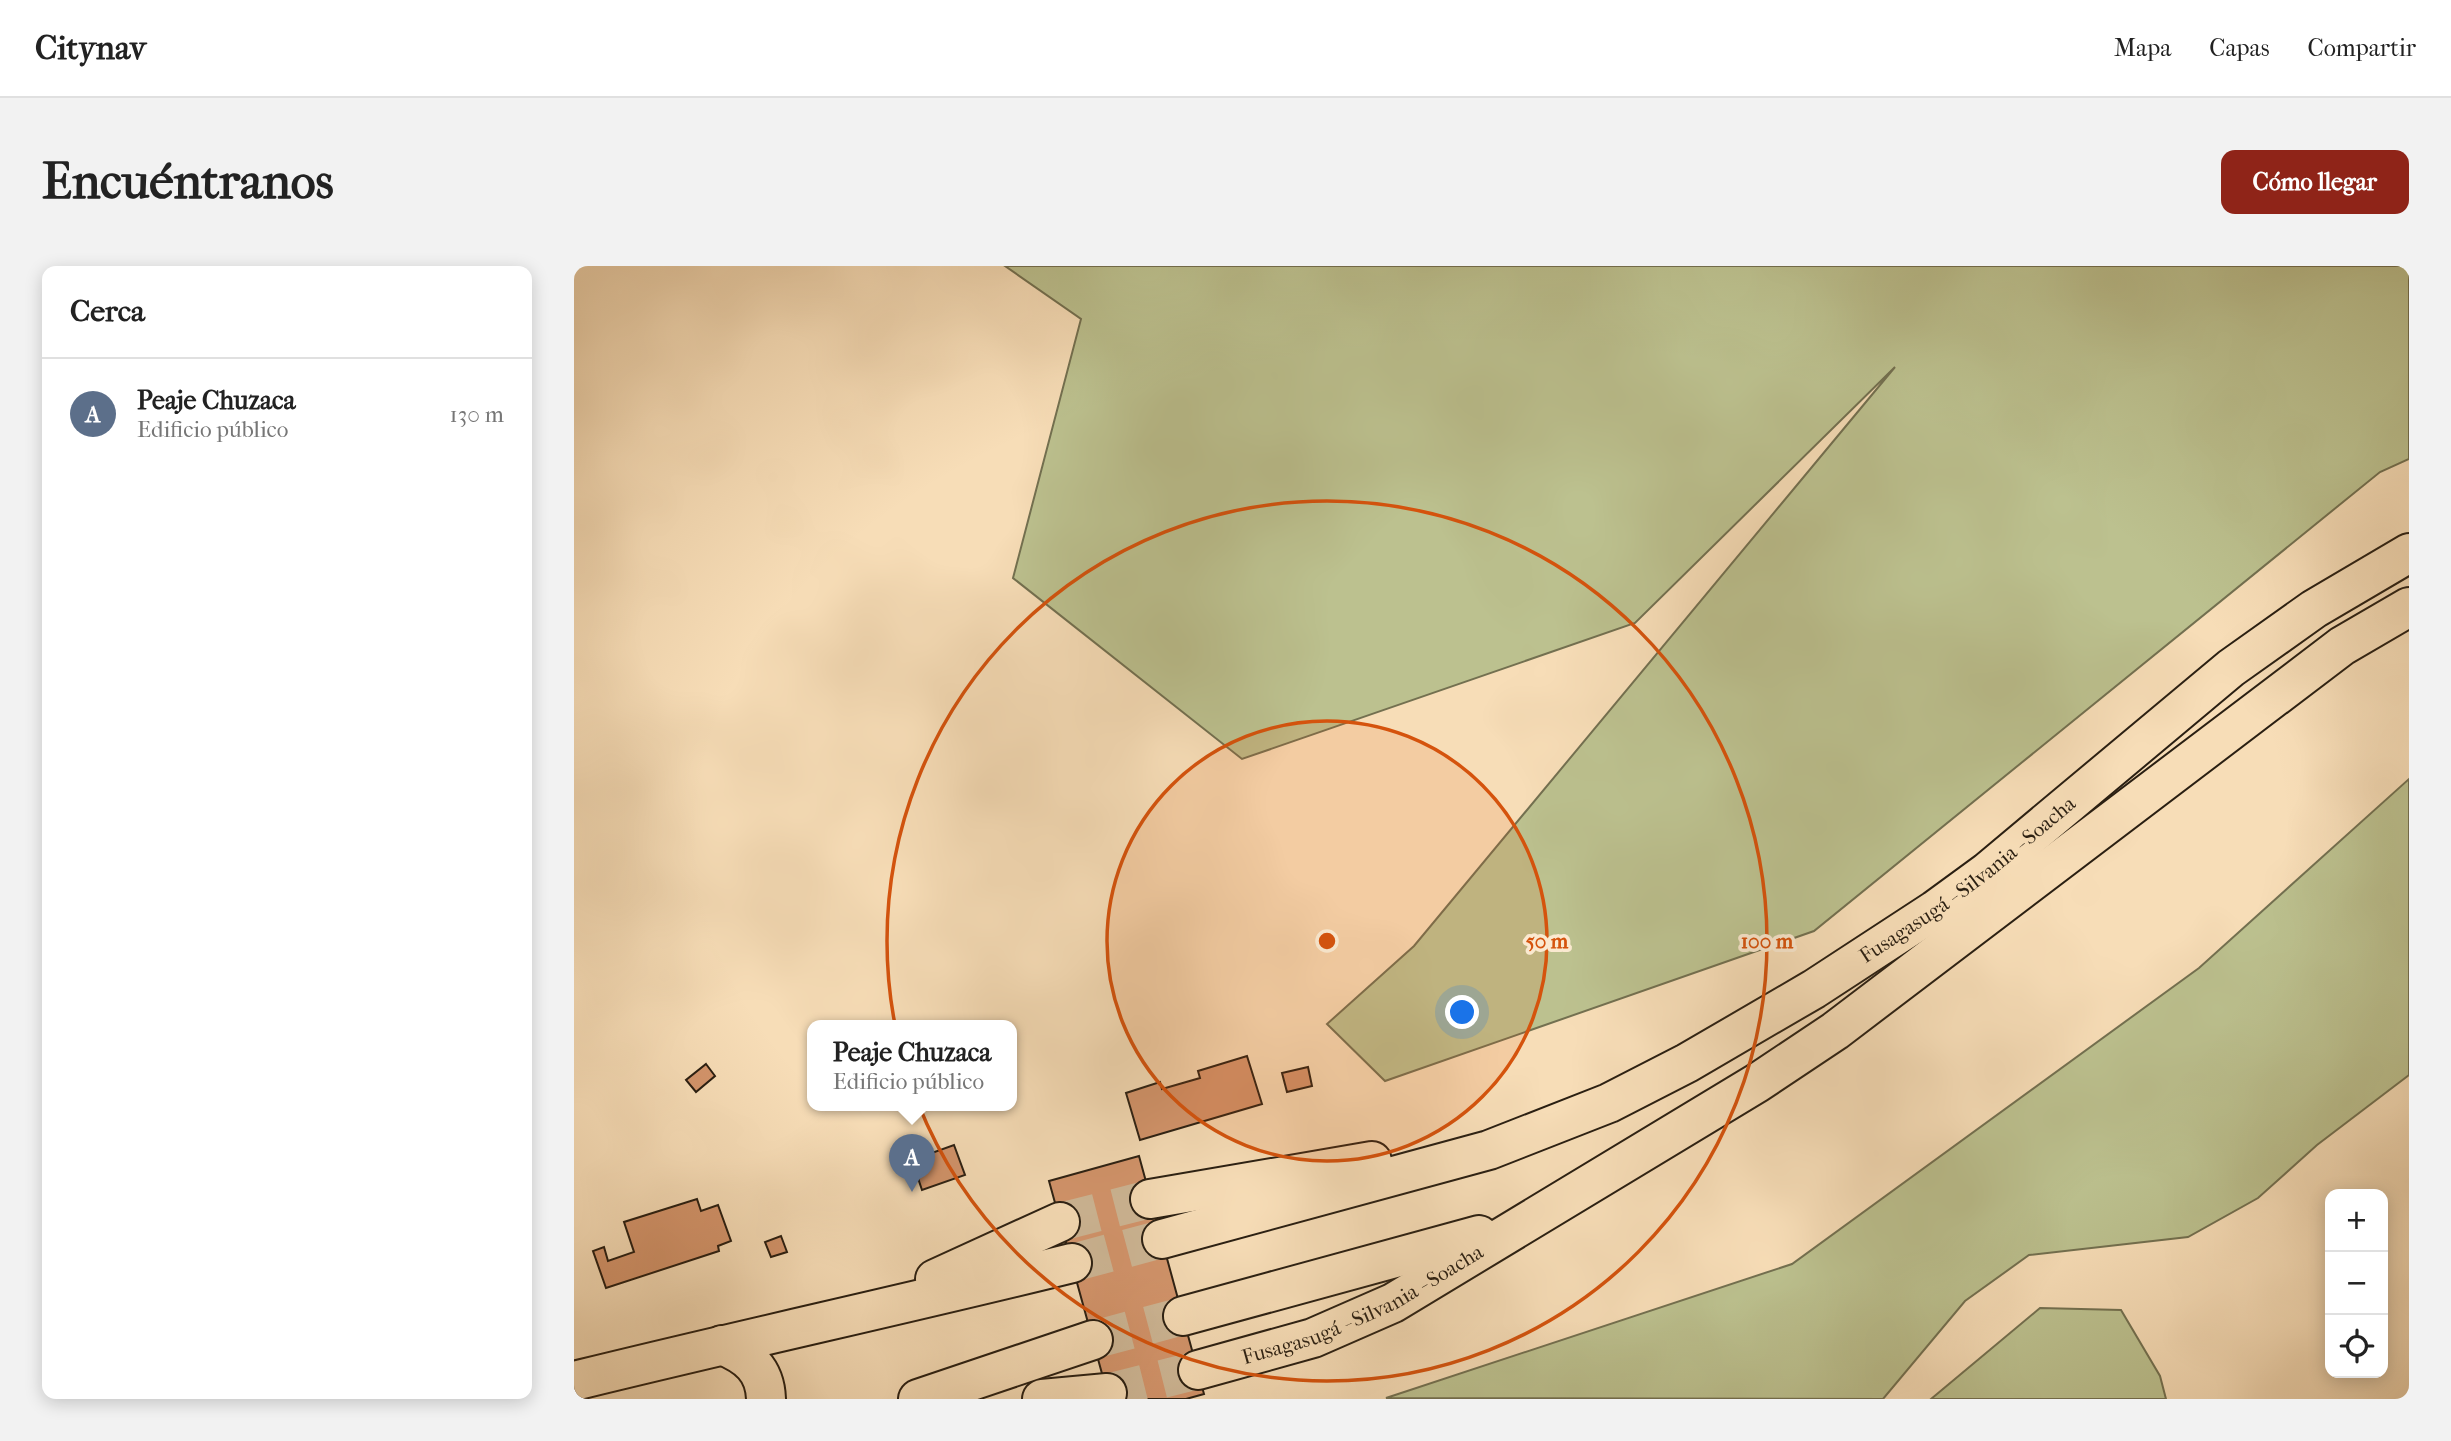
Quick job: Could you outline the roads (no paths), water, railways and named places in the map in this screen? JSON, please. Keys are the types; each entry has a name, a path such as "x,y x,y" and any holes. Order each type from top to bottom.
{"highway":[{"name":"Fusagasugá - Silvania - Soacha","path":"1162,1239 1489,1150 1534,1135 1621,1098 1688,1063 1882,946 1987,872 2231,668 2314,610 2409,553"},
{"name":"Fusagasugá - Silvania - Soacha","path":"1198,1370 1313,1338 1393,1303 1698,1120 1835,1031 2259,706 2342,646 2409,607"},
{"name":"Fusagasugá - Silvania - Soacha","path":"1150,1199 1350,1164 1489,1150"},
{"path":"847,1319 1060,1222"},
{"name":"Fusagasugá - Silvania - Soacha","path":"1183,1316 1522,1224"},
{"path":"574,1381 722,1345 847,1319 1072,1263"},
{"path":"918,1399 1093,1340"},
{"path":"722,1345 744,1354 758,1368 765,1385 766,1399"},
{"path":"1042,1399 1107,1393"}],"tunnel":[{"path":"1060,1222 1150,1199"},
{"path":"1072,1263 1162,1239"},
{"path":"1093,1340 1183,1316"},
{"path":"1107,1393 1198,1370"}],"place":[{"name":"Peaje Chuzaca","path":"912,1192"}]}
